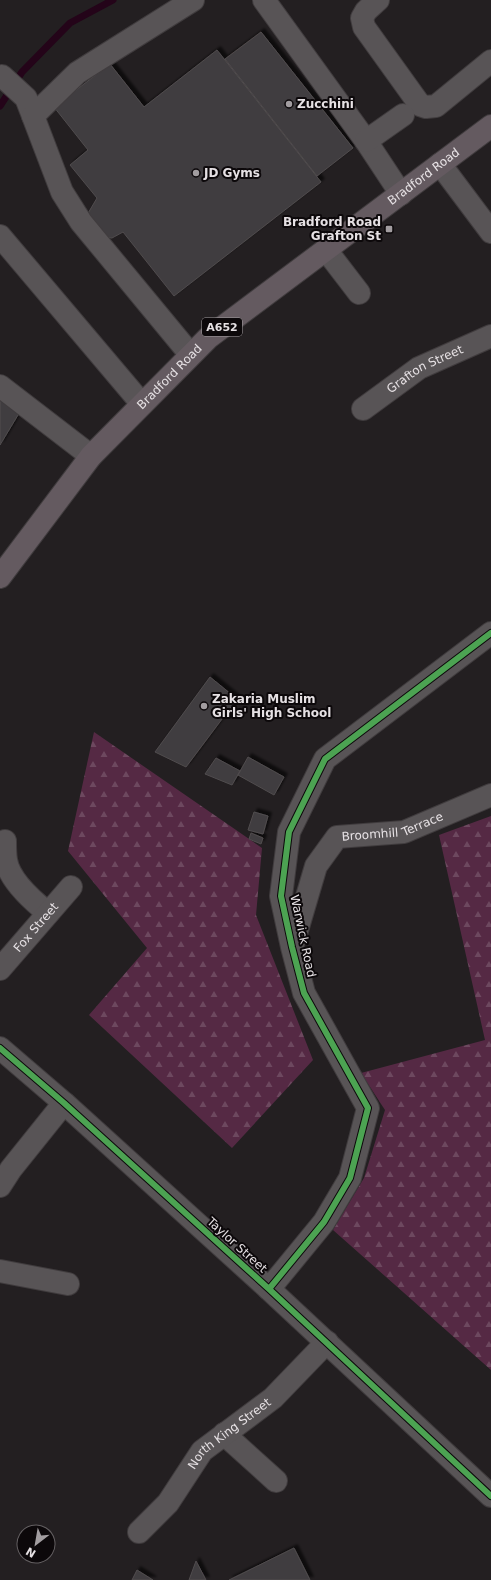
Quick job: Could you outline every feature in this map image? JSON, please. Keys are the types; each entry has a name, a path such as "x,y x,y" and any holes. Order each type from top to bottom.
{"main road":[{"name":"Bradford Road","path":"0,577 91,456 190,354 208,338 491,126"}],"street":[{"path":"30,107 77,73 193,0"},
{"path":"378,0 366,11 362,18 364,27 420,105 426,107 436,106 491,61"},
{"path":"270,2 401,194"},
{"path":"2,76 30,107 62,192 80,222 190,354"},
{"path":"366,141 403,115"},
{"path":"440,164 491,232"},
{"path":"0,236 142,404"},
{"path":"326,250 359,293"},
{"name":"Grafton Street","path":"363,409 419,368 491,336"},
{"path":"0,386 91,456"},
{"name":"Warwick Road","path":"269,1289 324,1222 350,1178 368,1108 304,993 292,947 282,896 289,832 325,759 491,633"},
{"name":"Broomhill Terrace","path":"292,947 316,866 337,837 404,832 491,795"},
{"path":"5,841 6,860 12,877 37,904 48,913"},
{"name":"Fox Street","path":"0,969 72,886"},
{"name":"Taylor Street","path":"0,1048 64,1103 269,1289 491,1496"},
{"path":"0,1186 11,1169 64,1103"},
{"path":"0,1271 68,1284"},
{"name":"North King Street","path":"139,1532 168,1503 202,1451 273,1398 327,1342"},
{"path":"224,1434 276,1481"}],"green space":[{"path":"94,732 262,848 256,915 313,1060 232,1148 89,1015 147,948 68,851"},
{"path":"491,816 491,1370 333,1230 364,1178 385,1110 361,1073 485,1040 439,835"}],"building":[{"name":"Zucchini","path":"261,32 353,148 317,176 225,59"},
{"name":"JD Gyms","path":"217,50 321,182 174,296 123,232 112,238 99,237 87,215 97,198 70,165 88,150 54,107 110,64 144,107"},
{"path":"0,397 21,410 0,445"},
{"path":"210,677 237,699 186,767 155,752"},
{"path":"248,757 284,777 274,795 238,775"},
{"path":"216,758 240,771 232,785 205,774"},
{"path":"254,812 268,816 263,834 248,830"},
{"path":"251,833 263,838 261,844 249,839"},
{"path":"294,1548 310,1580 229,1580"},
{"path":"196,1561 206,1580 189,1580"},
{"path":"137,1570 153,1580 132,1580"}],"waterway":[{"path":"0,106 22,72 70,23 113,0"}],"cycle path":[{"path":"269,1289 324,1222 350,1178 368,1108 304,993 281,896 289,832 325,759 491,633"},
{"path":"0,1048 64,1103 269,1289 491,1496"}],"place":[{"name":"Zucchini","path":"289,104"},
{"name":"JD Gyms","path":"196,173"},
{"name":"Bradford Road Grafton St","path":"389,229"},
{"name":"Zakaria Muslim Girls' High School","path":"204,706"}]}
